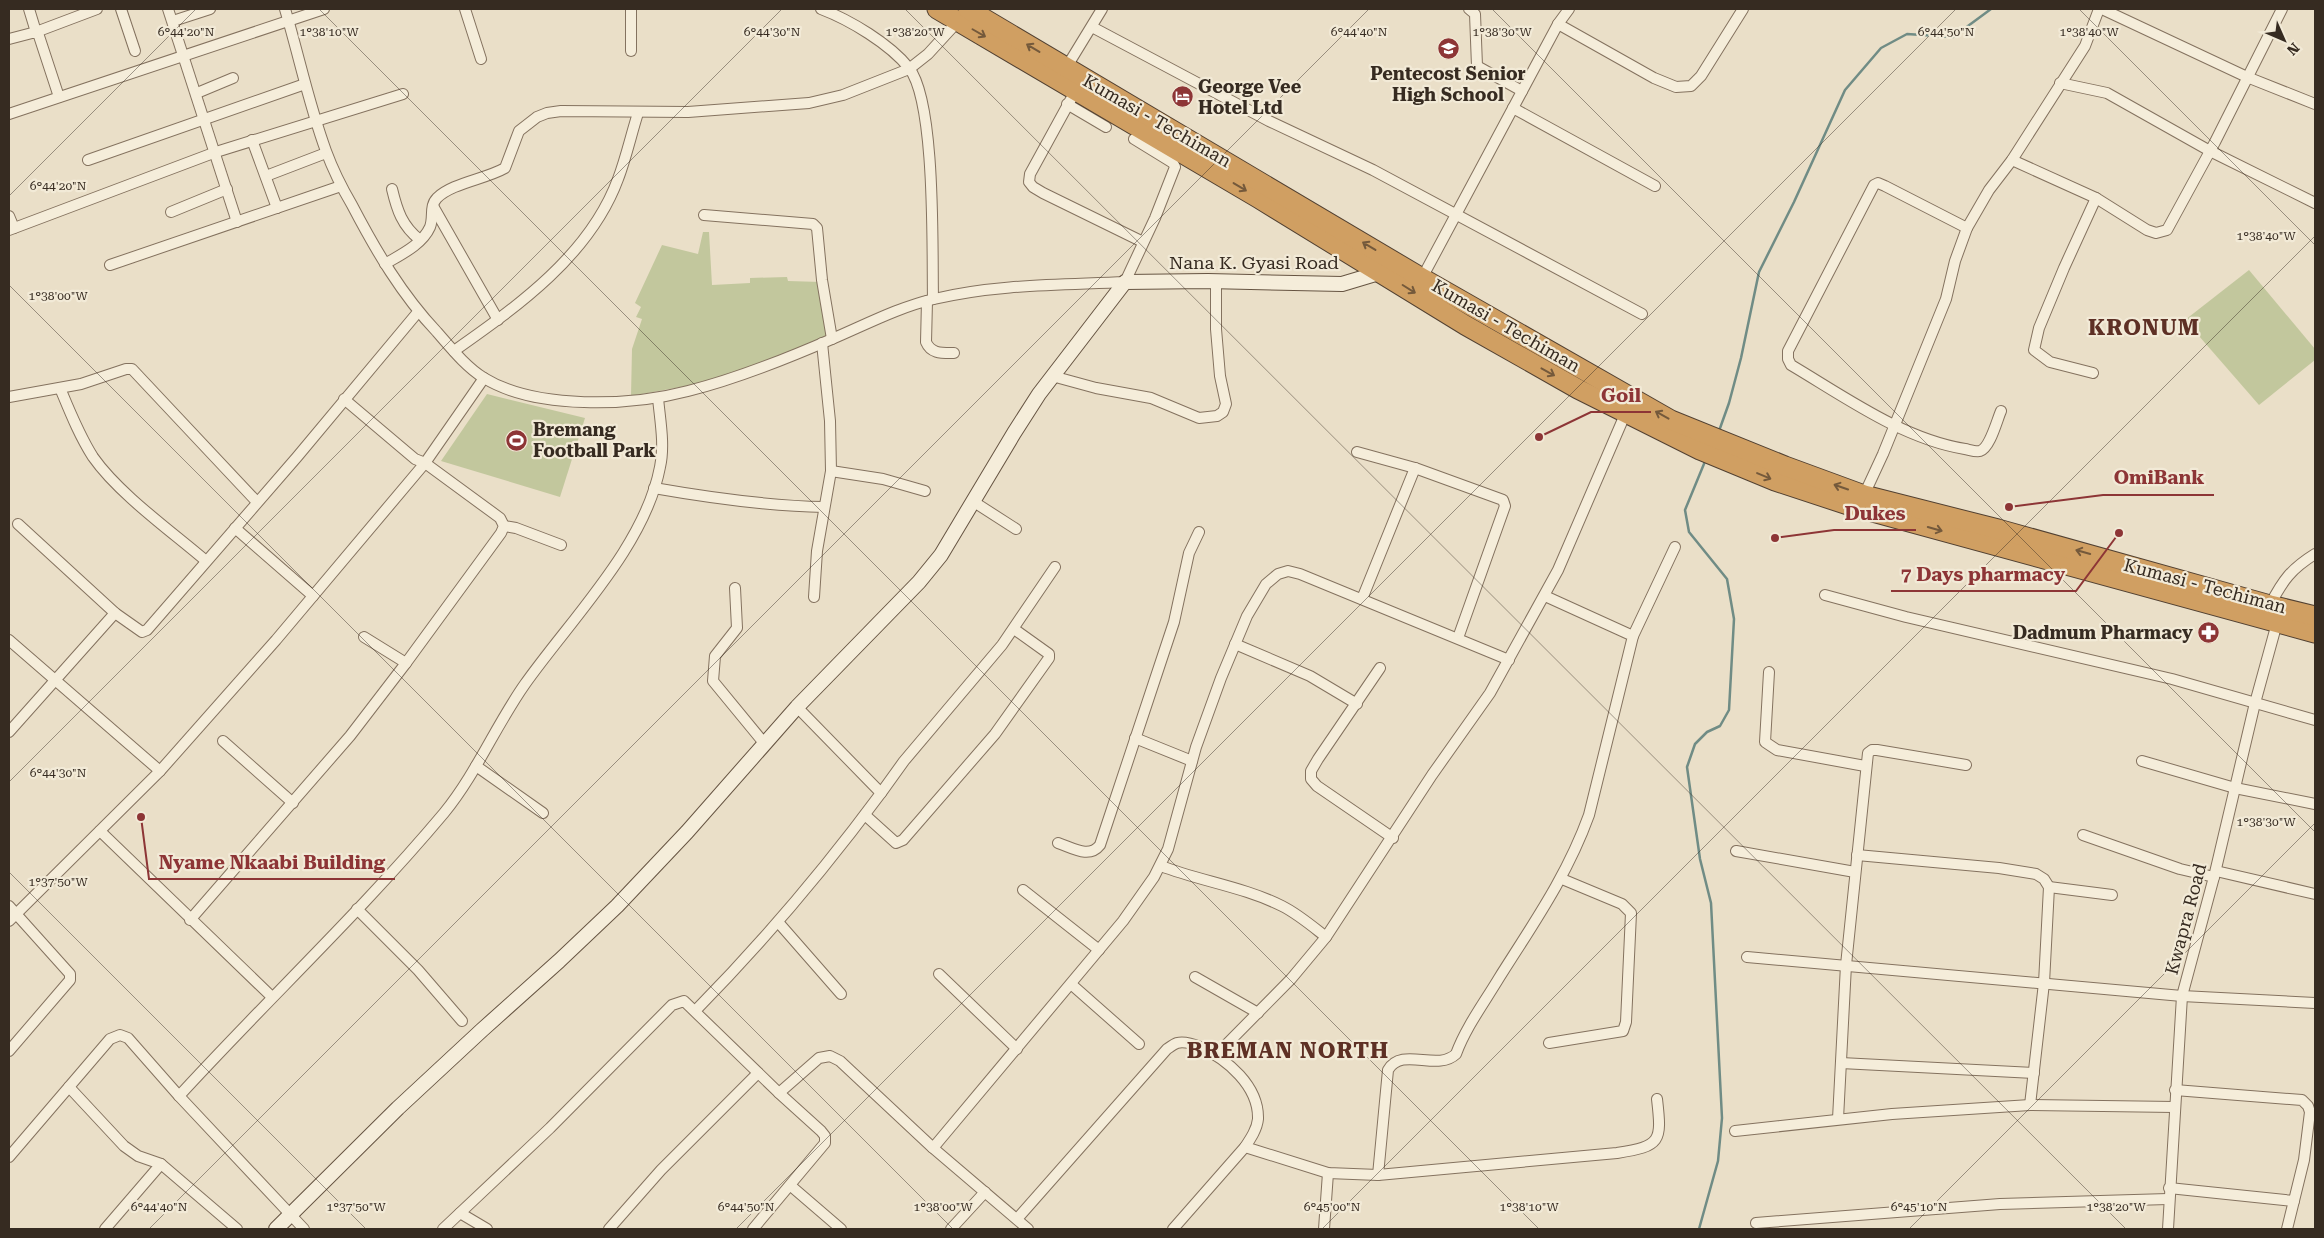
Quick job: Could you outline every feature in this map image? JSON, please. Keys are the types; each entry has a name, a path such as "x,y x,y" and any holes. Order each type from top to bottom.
{"highway":[{"path":"937,9 965,13 1071,97 1382,272 1465,324 1629,406 1723,450 1775,480 1851,506 2315,633"},
{"name":"Kumasi - Techiman","path":"965,13 1066,68 1422,278 1629,406"},
{"name":"Kumasi - Techiman","path":"1723,450 1864,495 1998,529 2315,616"}],"street":[{"path":"29,9 36,32 40,36 59,98"},
{"path":"9,39 36,32 97,9"},
{"path":"121,9 135,51"},
{"path":"168,9 206,120 237,222"},
{"path":"173,21 210,9"},
{"path":"285,9 326,154 341,186 385,264 418,312 454,351 484,378 526,393 570,402 613,403 658,398 689,391 738,375 930,300 1017,288 1125,282"},
{"path":"9,114 324,9"},
{"path":"465,9 481,59"},
{"path":"631,9 631,51"},
{"path":"821,9 860,28 909,69 916,82 924,111 932,203 930,300 926,342 932,351 954,353"},
{"path":"1066,68 1102,9"},
{"path":"1469,9 1475,14 1476,66 1522,91"},
{"path":"1422,278 1558,24 1569,9"},
{"path":"1558,24 1654,78 1676,88 1691,86 1700,76 1743,9"},
{"path":"1864,495 1946,299 1955,261 1967,228 1989,190 2012,160 2085,46 2101,9 2247,77 2315,104"},
{"path":"2012,160 2096,198 2146,230 2156,233 2167,230 2210,151 2282,9"},
{"path":"385,264 410,249 420,240 429,228 432,205 441,194 505,168 519,131 537,117 561,111 688,112 809,103 843,95 909,69 928,54 965,13"},
{"path":"1092,27 1269,121 1373,170 1454,216 1642,314"},
{"path":"197,94 233,78"},
{"path":"2060,83 2107,94 2210,151 2315,203"},
{"path":"88,160 305,84"},
{"path":"9,216 11,229 216,152 403,94"},
{"path":"1106,127 1071,97 1030,174 1029,182 1038,190 1143,242"},
{"path":"1513,108 1655,186"},
{"path":"454,351 498,320 573,254 596,221 617,180 638,113"},
{"path":"276,1229 398,1108 617,906 687,832 797,707 919,582 941,555 1014,433 1052,376 1125,282 1175,167 1173,163 1134,139"},
{"path":"252,140 277,208"},
{"path":"266,176 326,154"},
{"path":"1967,228 1885,186 1878,183 1874,185 1788,351 1788,359 1791,365 1894,424 1948,446 1978,451 1984,449 2001,411"},
{"path":"110,264 341,186"},
{"path":"171,212 227,189"},
{"path":"392,189 403,224 408,231 420,240"},
{"path":"2093,373 2050,362 2034,350 2039,328 2096,198"},
{"path":"432,205 498,320"},
{"path":"704,215 813,224 817,228 822,280 832,339"},
{"name":"Nana K. Gyasi Road","path":"1125,282 1216,281 1342,284 1382,272"},
{"path":"1052,376 1096,388 1151,398 1198,418 1217,416 1223,412 1226,404 1220,376 1216,329 1216,281"},
{"path":"18,524 115,613 138,631 147,630 418,312"},
{"path":"814,597 817,551 831,471 830,421 822,343"},
{"path":"9,396 81,384 126,369 132,370 257,502"},
{"path":"9,1051 70,980 70,974 11,913 100,831 160,771 313,596 425,463 484,378"},
{"path":"60,388 77,430 94,458 133,498 206,561"},
{"path":"179,1096 357,909 446,811 476,766 524,685 614,568 641,519 654,488 660,466 662,436 658,398"},
{"path":"190,920 350,736 406,663 501,533 504,526 500,518 425,463 415,459 344,399"},
{"path":"1217,1054 1291,979 1326,937 1393,838 1432,775 1486,699 1545,596 1629,406"},
{"path":"1357,452 1415,468 1497,496 1503,500 1505,506 1458,638"},
{"path":"1362,599 1415,468"},
{"path":"831,471 883,479 925,491"},
{"path":"654,488 769,505 824,507"},
{"path":"974,502 1016,529"},
{"path":"504,526 516,528 561,545"},
{"path":"235,528 313,596"},
{"path":"1058,843 1088,854 1095,851 1100,845 1174,622 1189,553 1199,532"},
{"path":"1378,1175 1388,1070 1392,1063 1399,1060 1441,1060 1451,1058 1456,1054 1472,1021 1562,879 1589,815 1633,636 1675,546"},
{"path":"2270,605 2282,581 2294,568 2315,554"},
{"path":"696,1010 751,954 865,815 904,761 1014,629 1055,567"},
{"path":"933,1148 1123,921 1161,866 1168,849 1192,761 1221,678 1247,616 1266,584 1278,574 1288,571 1300,574 1509,660"},
{"path":"735,588 737,628 715,656 713,681 764,743"},
{"path":"1545,596 1633,636"},
{"path":"1825,596 1906,617 2172,679 2315,720"},
{"path":"9,732 56,682 115,613"},
{"name":"Kwapra Road","path":"2168,1229 2182,996 2215,874 2254,703 2277,623"},
{"path":"865,815 896,843 903,840 995,734 1049,658 1049,654 1014,629"},
{"path":"364,637 406,663"},
{"path":"9,640 160,771"},
{"path":"1235,644 1310,676 1357,704"},
{"path":"1380,668 1318,758 1310,771 1310,779 1317,786 1393,838"},
{"path":"1769,672 1766,742 1771,747 1865,766"},
{"path":"797,707 881,793"},
{"path":"1135,738 1192,761"},
{"path":"223,741 293,803"},
{"path":"1838,1119 1846,966 1865,766 1868,753 1872,750 1877,750 1966,765"},
{"path":"2142,761 2235,788 2315,804"},
{"path":"476,766 543,813"},
{"path":"100,831 190,920 272,997"},
{"path":"2083,835 2180,869 2315,894"},
{"path":"1736,850 1855,872"},
{"path":"1857,855 1999,868 2036,874 2044,879 2049,887 2044,983 2030,1105"},
{"path":"1161,866 1184,875 1258,896 1301,918 1326,937"},
{"path":"1548,1043 1623,1031 1626,1022 1630,913 1628,908 1562,879"},
{"path":"2049,887 2112,895"},
{"path":"1023,890 1099,950"},
{"path":"357,909 418,970 462,1021"},
{"path":"778,922 841,994"},
{"path":"1747,957 2182,996 2315,1003"},
{"path":"939,974 1017,1048"},
{"path":"1195,977 1258,1013"},
{"path":"1071,984 1139,1044"},
{"path":"443,1229 550,1128 672,1005 684,1000 825,1136 825,1143 791,1186 753,1229"},
{"path":"9,1157 110,1039 120,1035 128,1038 179,1096 304,1229"},
{"path":"1017,1219 1167,1049 1178,1043 1191,1043 1217,1054 1235,1070 1249,1088 1257,1109 1256,1126 1245,1147 1173,1229"},
{"path":"779,1093 819,1058 830,1056 840,1061 933,1148 1028,1229"},
{"path":"1841,1063 2034,1073"},
{"path":"609,1229 661,1170 758,1073"},
{"path":"69,1086 124,1146 138,1156 161,1164 237,1229"},
{"path":"2175,1090 2302,1100 2308,1106 2310,1112 2304,1160 2287,1229"},
{"path":"1245,1147 1328,1173 1378,1175 1642,1149 1650,1146 1658,1136 1660,1128 1657,1099"},
{"path":"1735,1131 1838,1119 2030,1105 2174,1107"},
{"path":"105,1229 161,1164"},
{"path":"1324,1229 1328,1173"},
{"path":"791,1186 841,1229"},
{"path":"951,1229 985,1192"},
{"path":"1756,1224 2000,1204 2169,1193 2294,1201"},
{"path":"460,1213 488,1229"}],"green space":[{"path":"703,232 709,232 712,285 750,283 750,278 787,277 788,281 821,282 828,337 748,368 697,384 631,396 632,349 642,319 636,317 641,307 635,303 662,245 698,254"},
{"path":"2249,270 2315,349 2315,360 2259,405 2185,320"},
{"name":"Bremang Football Park","path":"487,394 585,418 560,497 441,461"}],"waterway":[{"path":"1719,431 1741,358 1759,272 1794,202 1845,90 1881,48 1907,34 1953,37 1991,9"},
{"path":"1699,1229 1718,1161 1722,1118 1711,903 1700,859 1687,767 1695,744 1707,732 1720,726 1729,710 1734,619 1727,579 1689,532 1685,510 1706,459"}],"place":[{"name":"Pentecost Senior High School","path":"1448,49"},
{"name":"George Vee Hotel Ltd","path":"1182,97"},
{"name":"Goil","path":"1539,437"},
{"name":"Bremang Football Park","path":"517,440"},
{"name":"OmiBank","path":"2009,507"},
{"name":"7 Days pharmacy","path":"2119,533"},
{"name":"Dukes","path":"1775,538"},
{"name":"Dadmum Pharmacy","path":"2209,633"},
{"name":"Nyame Nkaabi Building","path":"141,817"}],"district":[{"name":"KRONUM","path":"2144,327"},
{"name":"BREMAN NORTH","path":"1288,1050"}]}
